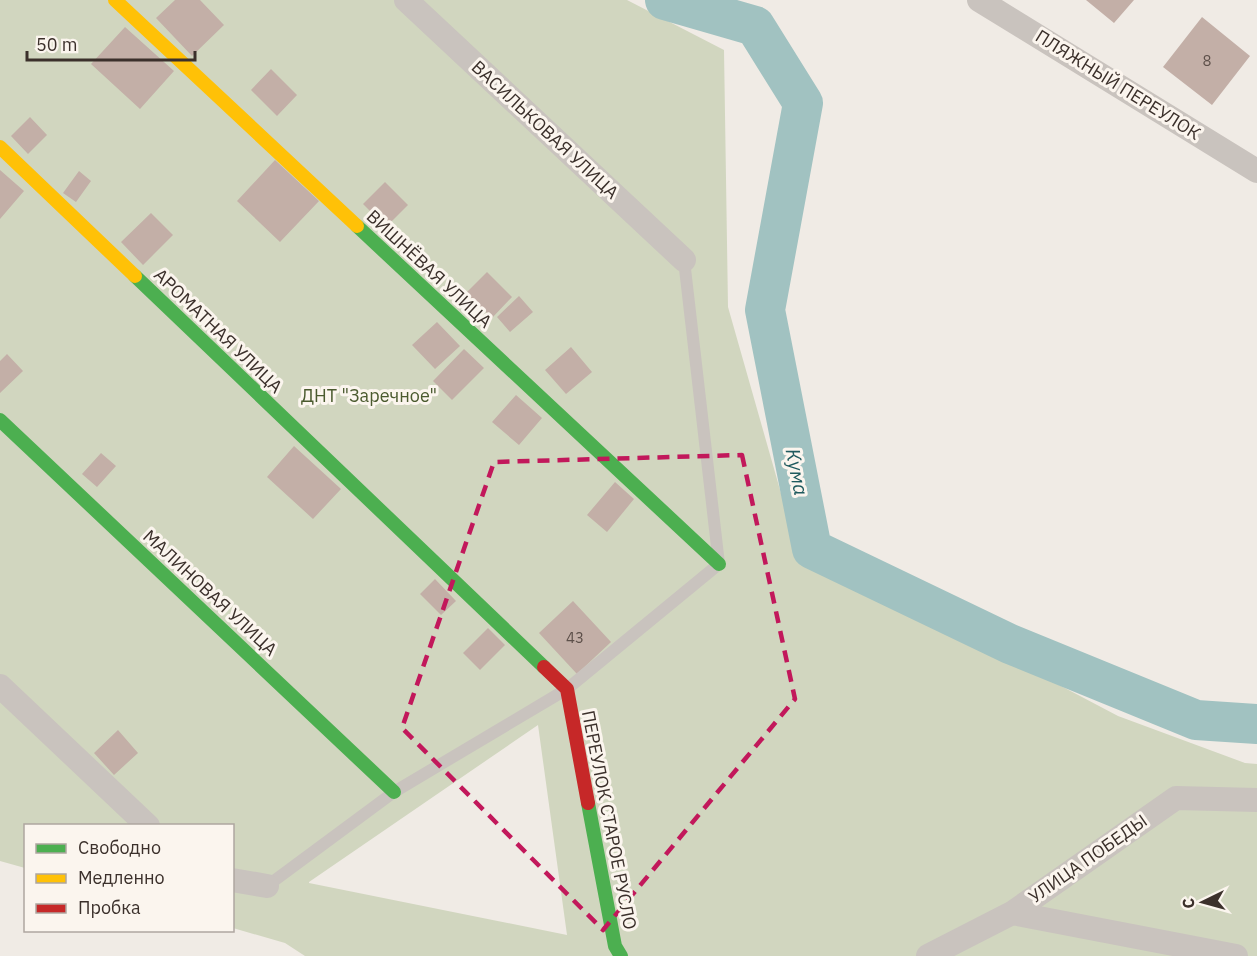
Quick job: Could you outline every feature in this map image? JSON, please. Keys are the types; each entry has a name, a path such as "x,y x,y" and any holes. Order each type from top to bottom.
{"street":[{"name":"ВИШНЁВАЯ УЛИЦА","path":"115,0 718,564"},
{"name":"ВАСИЛЬКОВАЯ УЛИЦА","path":"406,0 684,260"},
{"name":"ПЛЯЖНЫЙ ПЕРЕУЛОК","path":"979,0 1257,171"},
{"name":"АРОМАТНАЯ УЛИЦА","path":"0,147 567,689"},
{"name":"МАЛИНОВАЯ УЛИЦА","path":"0,420 394,792"},
{"path":"0,686 147,824"},
{"name":"ПЕРЕУЛОК СТАРОЕ РУСЛО","path":"567,689 615,946 621,956"},
{"name":"УЛИЦА ПОБЕДЫ","path":"928,956 1012,913 1176,798 1257,800"},
{"path":"234,880 267,886"},
{"path":"1012,913 1236,956"}],"lane":[{"path":"267,886 394,792 567,689 718,564 684,260"}],"highlighted area":[{"path":"742,455 795,699 603,930 402,728 494,462"}],"green space":[{"name":"ДНТ \"Заречное\"","path":"0,0 627,0 724,50 728,307 796,546 1118,716 1245,763 1257,764 1257,956 305,956 285,943 234,928 234,824 24,824 24,868 0,861","holes":["538,725 567,935 309,882"]}],"building":[{"path":"175,0 200,0 224,25 192,56 156,18"},
{"path":"1086,0 1134,0 1114,23"},
{"path":"1202,17 1250,56 1212,105 1163,67"},
{"path":"125,27 174,71 140,109 91,64"},
{"path":"271,69 297,95 277,116 251,90"},
{"path":"30,117 47,135 28,154 11,136"},
{"path":"275,160 319,201 280,242 237,201"},
{"path":"0,170 24,191 0,219"},
{"path":"79,171 91,181 76,202 63,193"},
{"path":"385,182 408,205 386,227 363,204"},
{"path":"151,213 173,235 143,265 121,242"},
{"path":"487,272 512,297 492,318 466,293"},
{"path":"519,296 533,312 510,332 497,317"},
{"path":"437,322 460,346 435,369 412,345"},
{"path":"571,347 592,372 566,394 545,370"},
{"path":"464,349 484,368 452,400 433,381"},
{"path":"7,354 23,371 0,393 0,361"},
{"path":"516,395 542,418 519,445 492,422"},
{"path":"294,446 341,489 313,519 267,477"},
{"path":"101,453 116,466 97,487 82,474"},
{"path":"615,482 634,499 607,532 587,515"},
{"path":"435,579 456,601 441,615 420,594"},
{"path":"573,601 611,642 577,674 539,633"},
{"path":"488,628 505,645 480,670 463,653"},
{"path":"118,730 138,753 114,775 94,753"}],"waterway":[{"name":"Кума","path":"665,0 755,26 803,103 765,310 812,549 1010,644 1196,720 1257,724"}],"traffic: fast":[{"path":"357,226 719,564"},
{"path":"135,276 544,667"},
{"path":"0,420 394,792"},
{"path":"588,803 615,946 621,956"}],"traffic: slow":[{"path":"115,0 357,226"},
{"path":"0,147 135,276"}],"traffic: jam":[{"path":"544,667 567,689 588,803"}]}
